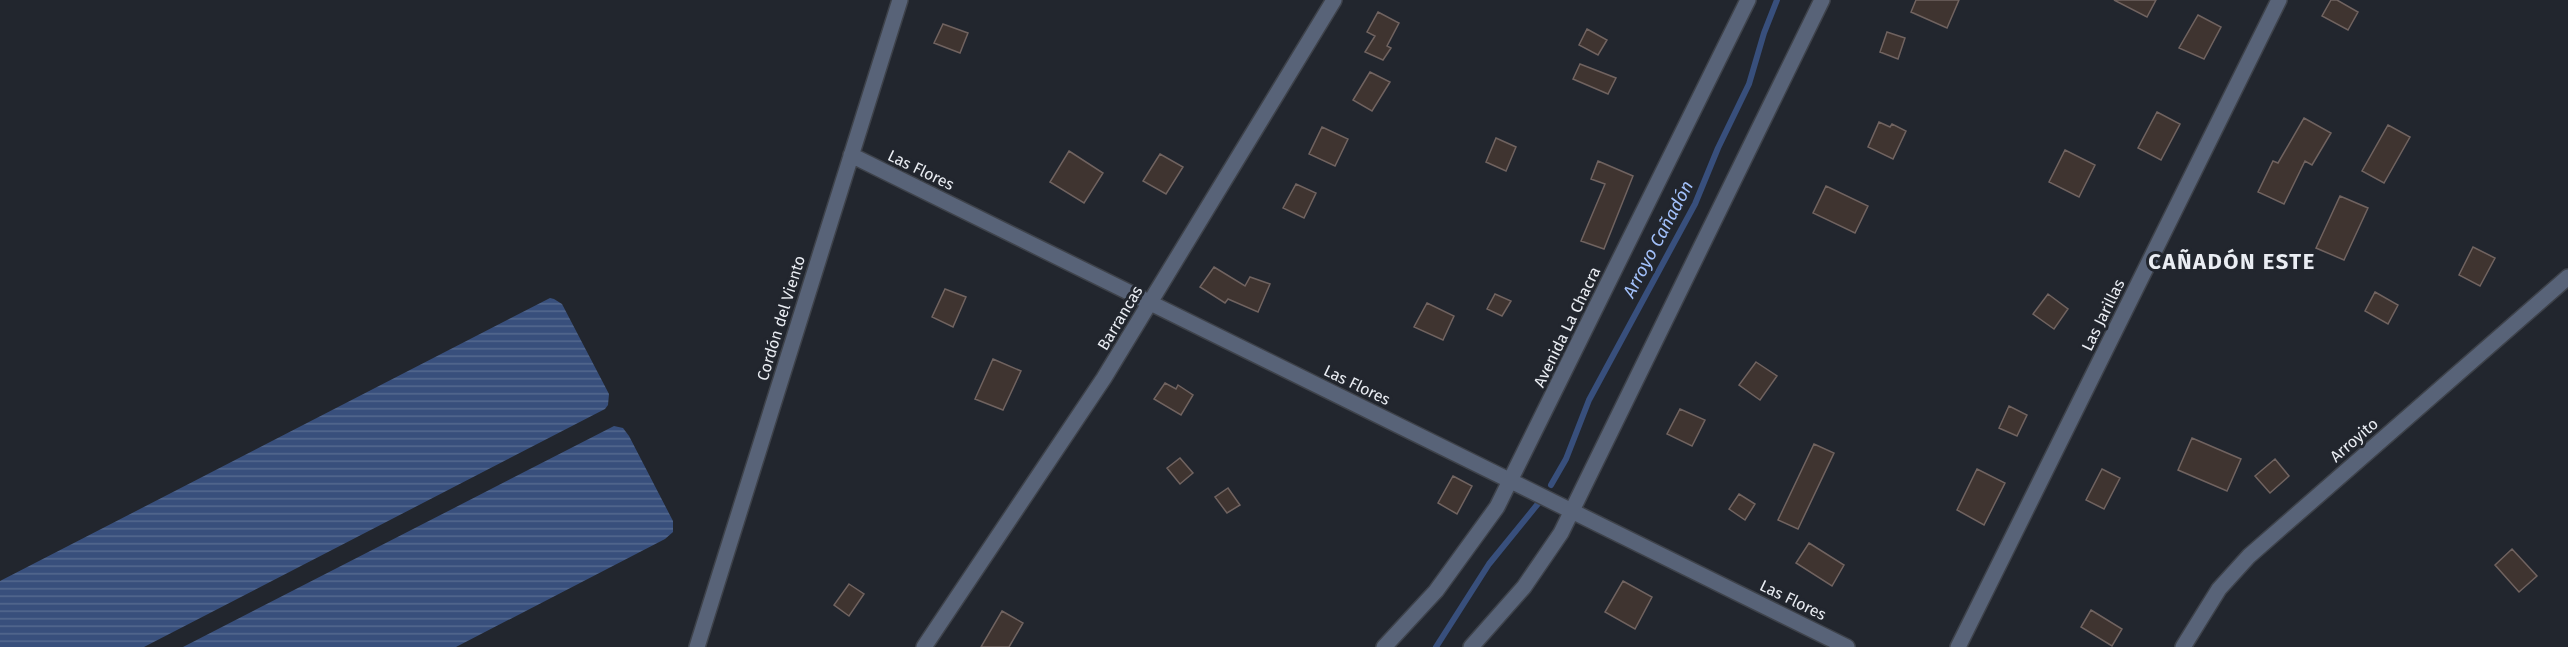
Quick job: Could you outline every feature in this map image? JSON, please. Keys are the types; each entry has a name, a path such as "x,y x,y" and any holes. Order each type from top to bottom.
{"street":[{"name":"Cordón del Viento","path":"697,647 900,0"},
{"name":"Barrancas","path":"924,647 1079,418 1334,0"},
{"name":"Avenida La Chacra","path":"1384,647 1436,591 1459,562 1512,481 1748,0"},
{"path":"1471,647 1524,587 1544,559 1572,511 1822,0"},
{"name":"Las Jarillas","path":"1958,647 2279,0"},
{"name":"Las Flores","path":"851,155 1847,647"},
{"name":"Arroyito","path":"2182,647 2219,589 2249,556 2568,278"}],"water":[{"path":"550,298 562,304 609,394 608,405 605,409 144,647 0,647 0,581"},
{"path":"614,426 623,428 629,436 673,521 673,532 665,539 456,647 183,647"}],"building":[{"path":"1916,0 1959,0 1947,28 1911,12"},
{"path":"2114,0 2156,0 2147,17"},
{"path":"2331,0 2337,0 2358,12 2348,30 2322,16"},
{"path":"1378,12 1399,23 1387,46 1391,48 1383,60 1365,52 1375,36 1367,32"},
{"path":"2198,15 2221,27 2204,59 2179,48"},
{"path":"943,24 968,33 960,53 934,43"},
{"path":"1587,29 1607,40 1598,55 1579,45"},
{"path":"1887,32 1905,38 1898,59 1880,52"},
{"path":"1580,64 1616,78 1608,94 1573,79"},
{"path":"1370,72 1390,82 1372,111 1353,100"},
{"path":"2157,112 2180,124 2161,160 2138,148"},
{"path":"2304,118 2331,133 2312,165 2305,161 2284,204 2258,192 2273,161 2278,163"},
{"path":"1879,122 1890,127 1892,124 1906,131 1893,159 1868,147"},
{"path":"2388,125 2410,137 2384,183 2362,171"},
{"path":"1322,127 1348,139 1335,166 1309,154"},
{"path":"1496,138 1516,147 1506,171 1486,162"},
{"path":"2065,150 2095,165 2079,197 2049,182"},
{"path":"1069,151 1103,173 1084,203 1050,182"},
{"path":"1160,154 1183,167 1166,194 1143,181"},
{"path":"1598,161 1633,176 1604,249 1581,241 1605,184 1591,179"},
{"path":"1296,184 1316,193 1304,218 1283,208"},
{"path":"1826,186 1868,206 1855,233 1813,213"},
{"path":"2340,196 2368,208 2344,260 2316,248"},
{"path":"2473,247 2495,258 2480,286 2459,275"},
{"path":"1214,267 1245,286 1250,277 1270,284 1258,312 1228,299 1225,303 1200,287"},
{"path":"945,289 966,297 953,327 932,317"},
{"path":"2375,292 2398,305 2388,324 2365,311"},
{"path":"1495,294 1511,301 1502,316 1487,309"},
{"path":"2048,294 2068,309 2054,329 2033,314"},
{"path":"1427,303 1454,316 1443,340 1414,327"},
{"path":"993,359 1021,371 1003,410 975,399"},
{"path":"1756,362 1777,376 1760,400 1739,385"},
{"path":"1165,383 1176,389 1178,385 1193,395 1181,415 1154,399"},
{"path":"2009,406 2027,415 2017,436 1999,428"},
{"path":"1680,409 1705,420 1692,446 1667,434"},
{"path":"2192,438 2241,459 2227,491 2178,470"},
{"path":"1814,444 1834,453 1798,529 1778,520"},
{"path":"1180,458 1193,473 1180,484 1167,468"},
{"path":"2275,459 2289,476 2270,493 2255,476"},
{"path":"1977,469 2005,483 1984,525 1957,510"},
{"path":"2102,469 2120,478 2104,509 2086,500"},
{"path":"1453,476 1472,486 1457,514 1438,503"},
{"path":"1228,488 1240,505 1227,513 1215,497"},
{"path":"1739,494 1755,504 1745,520 1729,509"},
{"path":"1809,543 1844,565 1832,586 1796,563"},
{"path":"2512,549 2537,576 2519,592 2495,565"},
{"path":"1623,581 1652,597 1635,629 1605,612"},
{"path":"849,584 864,594 849,616 834,605"},
{"path":"2091,610 2122,629 2112,646 2081,627"},
{"path":"1002,611 1023,623 1009,647 981,647"}],"waterway":[{"name":"Arroyo Cañadón","path":"1551,485 1566,459 1589,400 1695,204 1718,148 1749,84 1764,33 1777,0"},
{"name":"Arroyo Cañadón","path":"1436,647 1489,564 1541,500"}],"district":[{"name":"CAÑADÓN ESTE","path":"2232,261"}]}
